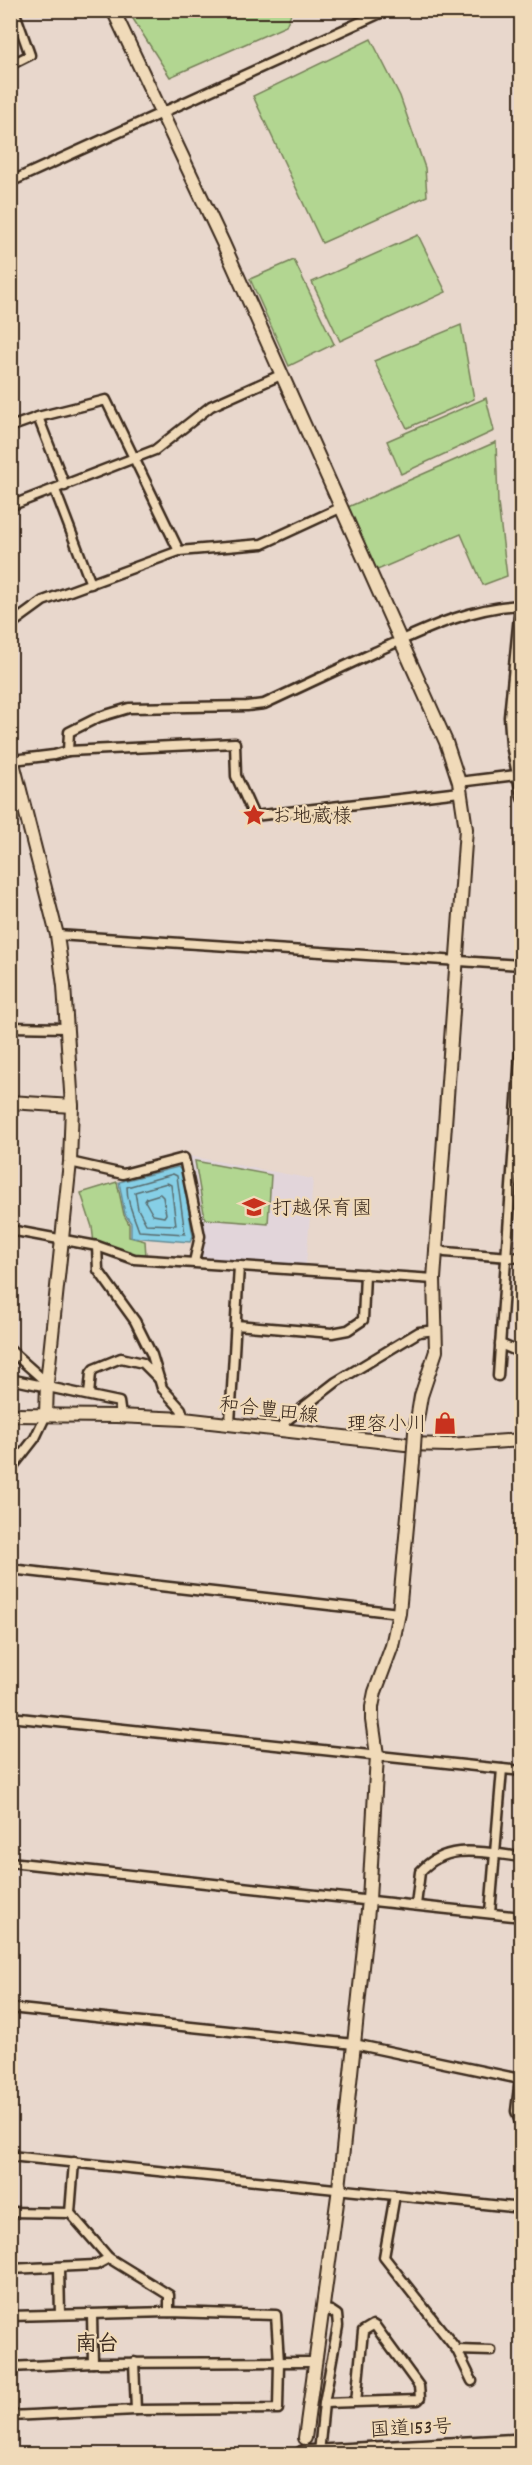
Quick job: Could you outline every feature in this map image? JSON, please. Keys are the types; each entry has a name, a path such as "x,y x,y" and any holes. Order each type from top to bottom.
{"highway":[{"name":"国道153号","path":"303,2454 522,2442"}],"street":[{"path":"10,65 30,55 14,10"},
{"path":"113,10 282,374 399,641 446,742 459,787 466,829 435,1249 436,1351 421,1396 415,1432 399,1613 392,1646 375,1692 372,1707 377,1755 369,1900 339,2188 305,2438"},
{"path":"10,182 387,10"},
{"path":"10,506 154,450 211,406 282,374"},
{"path":"10,427 38,417 106,400 179,551"},
{"path":"38,417 65,486"},
{"path":"55,490 91,584"},
{"path":"10,625 43,601 179,551 262,544 340,508"},
{"path":"68,750 69,732 99,717 129,708 264,704 399,641 485,608 521,605 509,717 516,775 522,798"},
{"path":"10,1470 35,1437 46,1415 47,1384 70,1162 72,1106 68,1028 57,935 16,792 12,756 54,755 68,750 235,743 236,776 254,816 459,787 516,775"},
{"path":"57,935 522,965"},
{"path":"10,1027 68,1028"},
{"path":"498,1376 519,1110 522,1027"},
{"path":"10,1102 72,1106"},
{"path":"70,1162 123,1174 184,1158 200,1236 194,1262"},
{"path":"10,1230 97,1246 134,1259 434,1279"},
{"path":"97,1246 98,1270 135,1321 152,1355 158,1378 166,1395 181,1408 184,1419"},
{"path":"435,1249 445,1252 522,1258"},
{"path":"230,1424 239,1266"},
{"path":"236,1325 332,1333 348,1330 363,1320 365,1274"},
{"path":"279,1430 286,1420 336,1382 419,1332 436,1330"},
{"path":"500,1344 519,1352 522,1350"},
{"path":"10,1350 47,1384"},
{"path":"89,1395 91,1373 122,1358 143,1363 158,1378"},
{"path":"10,1379 47,1384 119,1402 121,1416"},
{"name":"和合豊田線","path":"10,1415 184,1419 405,1444 448,1445 522,1440"},
{"path":"10,1569 399,1613"},
{"path":"10,1717 522,1771"},
{"path":"490,1913 502,1769"},
{"path":"416,1905 420,1872 437,1857 458,1850 522,1857"},
{"path":"10,1862 522,1917"},
{"path":"10,2008 354,2044 520,2079 516,2111 522,2128"},
{"path":"10,2156 522,2208"},
{"path":"74,2162 70,2213 110,2258 169,2295 169,2312"},
{"path":"395,2195 384,2257 458,2350 472,2381"},
{"path":"10,2212 70,2213"},
{"path":"10,2269 96,2265 110,2258"},
{"path":"59,2268 60,2314"},
{"path":"319,2453 324,2403 338,2326 337,2315 324,2309"},
{"path":"10,2316 169,2312 276,2315 279,2362 278,2409 136,2410 10,2416"},
{"path":"92,2315 93,2363"},
{"path":"324,2403 356,2402 418,2400 420,2398 419,2386 373,2325 363,2331 356,2402"},
{"path":"458,2350 491,2352"},
{"path":"10,2367 134,2362 316,2362"},
{"path":"134,2362 136,2410"}],"shaded area":[{"path":"521,641 521,782 513,715"},
{"name":"打越保育園","path":"189,1156 313,1179 306,1265 197,1259 203,1234"}],"green space":[{"path":"128,11 292,11 286,26 170,77"},
{"path":"371,39 400,96 425,168 427,196 322,243 253,96"},
{"path":"418,235 446,292 340,341 312,282"},
{"path":"294,260 334,344 289,366 250,279"},
{"path":"461,325 474,399 407,428 374,361"},
{"path":"486,398 494,431 401,474 387,441"},
{"path":"496,442 498,503 507,576 483,585 461,534 375,571 348,507"},
{"path":"521,648 521,759 515,716"},
{"path":"195,1161 271,1175 268,1224 205,1219"},
{"path":"117,1182 124,1215 129,1224 129,1237 145,1241 146,1256 135,1256 94,1243 92,1227 81,1193"}],"water":[{"path":"178,1167 182,1171 193,1236 190,1242 131,1237 131,1223 125,1214 119,1182"}],"place":[{"name":"お地蔵様","path":"254,815"},
{"name":"打越保育園","path":"254,1207"},
{"name":"理容小川","path":"445,1423"}],"district":[{"name":"南台","path":"97,2342"}]}
